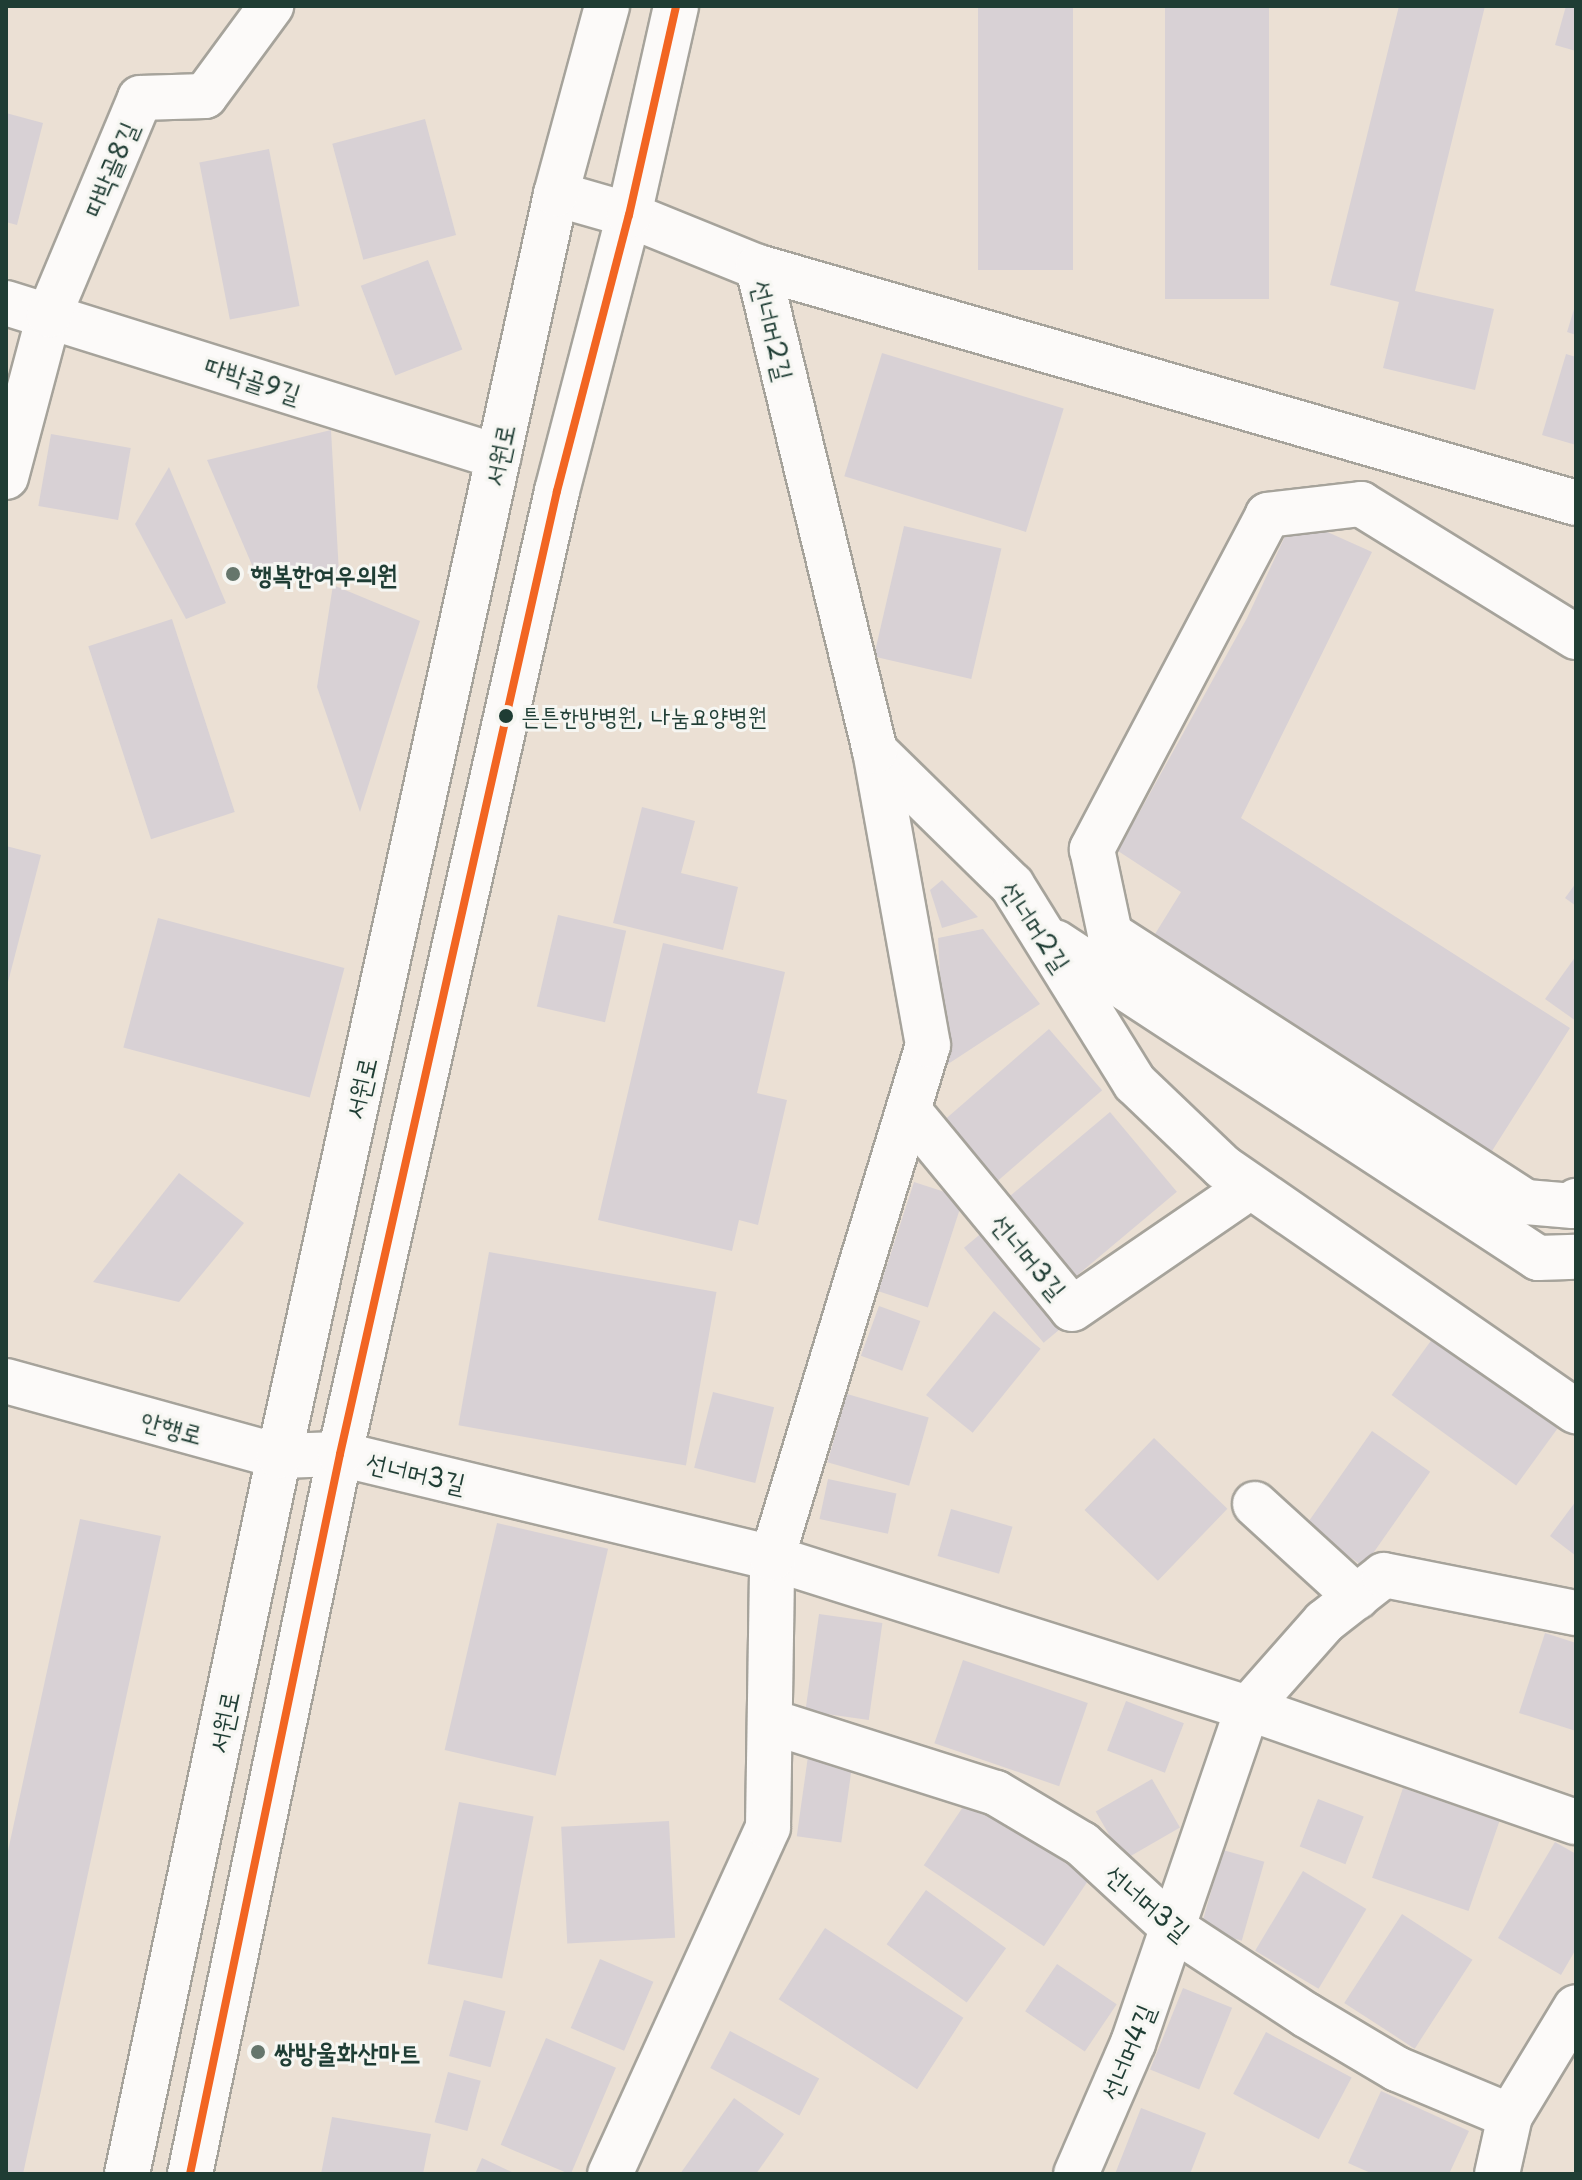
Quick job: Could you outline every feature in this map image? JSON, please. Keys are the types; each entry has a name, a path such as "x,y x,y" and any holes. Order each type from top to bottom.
{"street":[{"name":"따박골8길","path":"49,315 140,98 205,96 271,6"},
{"name":"서원로","path":"127,2174 279,1456 556,194 607,6"},
{"path":"190,2174 340,1454 553,507 629,215 676,6"},
{"name":"선너머2길","path":"556,194 629,215 758,267 1576,503"},
{"name":"선너머2길","path":"758,267 875,751 1012,885 1135,1083 1250,1187 1576,1411"},
{"name":"따박골9길","path":"6,303 499,457"},
{"path":"6,477 49,315"},
{"path":"1576,637 1361,504 1268,515 1092,849 1110,934 1526,1202 1573,1206 1576,1201"},
{"path":"610,2174 768,1827 772,1722 772,1558 928,1045 875,751"},
{"path":"1043,934 1538,1258 1576,1257"},
{"name":"선너머3길","path":"909,1111 1072,1309 1250,1187"},
{"name":"안행로","path":"6,1381 279,1456 340,1454"},
{"name":"선너머3길","path":"340,1454 772,1558 1248,1708 1576,1822"},
{"path":"1255,1504 1357,1597"},
{"path":"1248,1708 1324,1622 1384,1575 1576,1613"},
{"name":"선너머4길","path":"1076,2174 1133,2043 1248,1708"},
{"name":"선너머3길","path":"772,1722 996,1793 1082,1844 1173,1928 1397,2069 1510,2116"},
{"path":"1497,2174 1510,2116 1576,2007"}],"building":[{"path":"978,6 1073,6 1073,270 978,270"},
{"path":"1165,6 1269,6 1269,299 1165,299"},
{"path":"1399,6 1485,6 1415,291 1494,309 1475,390 1383,368 1399,302 1330,285"},
{"path":"1566,6 1576,6 1576,51 1555,45"},
{"path":"6,113 43,123 17,225 6,222"},
{"path":"425,119 456,235 363,260 332,144"},
{"path":"269,149 300,306 230,320 199,163"},
{"path":"428,260 462,350 395,375 361,286"},
{"path":"1576,306 1576,335 1567,332"},
{"path":"882,353 1064,409 1026,532 844,476"},
{"path":"1566,354 1576,357 1576,445 1542,435"},
{"path":"331,430 339,573 255,572 207,460"},
{"path":"51,434 131,448 118,520 38,506"},
{"path":"169,467 226,603 186,619 135,524"},
{"path":"1294,517 1372,552 1241,818 1570,1028 1485,1162 1147,947 1181,892 1118,851 1247,618"},
{"path":"904,526 1001,548 971,679 874,657"},
{"path":"333,585 420,621 360,812 317,687"},
{"path":"172,619 235,812 151,839 88,646"},
{"path":"642,807 695,821 681,873 738,887 723,950 613,923"},
{"path":"6,846 41,855 7,986 6,986"},
{"path":"942,880 978,917 942,928 930,890"},
{"path":"1576,883 1576,906 1565,898"},
{"path":"558,915 626,931 605,1022 537,1007"},
{"path":"158,918 344,968 310,1097 123,1047"},
{"path":"983,929 1040,1004 945,1066 938,938"},
{"path":"663,943 785,972 757,1093 787,1100 758,1225 739,1220 732,1251 598,1220"},
{"path":"1576,956 1576,1021 1545,999"},
{"path":"1049,1029 1102,1090 995,1183 942,1122"},
{"path":"1110,1112 1177,1192 1073,1279 1006,1199"},
{"path":"179,1173 244,1223 179,1302 93,1282"},
{"path":"914,1182 963,1198 928,1307 878,1291"},
{"path":"990,1226 1070,1321 1044,1343 964,1248"},
{"path":"489,1252 716,1292 686,1465 458,1425"},
{"path":"879,1306 920,1321 902,1371 861,1356"},
{"path":"994,1311 1041,1349 973,1433 926,1395"},
{"path":"1438,1331 1563,1422 1516,1485 1392,1395"},
{"path":"713,1392 774,1407 755,1483 694,1468"},
{"path":"847,1394 929,1417 909,1486 827,1462"},
{"path":"1372,1431 1430,1472 1364,1567 1305,1526"},
{"path":"1154,1438 1227,1509 1158,1581 1085,1510"},
{"path":"828,1479 896,1494 888,1534 819,1519"},
{"path":"1576,1501 1576,1556 1550,1536"},
{"path":"951,1509 1013,1527 999,1574 937,1556"},
{"path":"80,1519 161,1536 23,2174 6,2174 6,1860"},
{"path":"497,1523 608,1549 556,1776 445,1750"},
{"path":"819,1614 882,1623 869,1720 805,1711"},
{"path":"1545,1633 1576,1643 1576,1731 1519,1713"},
{"path":"963,1660 1088,1703 1059,1786 934,1743"},
{"path":"1126,1701 1184,1723 1165,1773 1107,1750"},
{"path":"809,1749 854,1755 841,1842 797,1836"},
{"path":"1152,1779 1180,1827 1124,1860 1096,1812"},
{"path":"1403,1788 1499,1821 1469,1911 1372,1878"},
{"path":"969,1798 1089,1879 1044,1946 924,1865"},
{"path":"1318,1799 1364,1817 1345,1864 1300,1847"},
{"path":"459,1802 534,1817 502,1978 428,1964"},
{"path":"669,1821 675,1938 567,1943 561,1827"},
{"path":"1555,1842 1576,1854 1576,1949 1561,1975 1498,1938"},
{"path":"1223,1850 1264,1862 1242,1941 1200,1929"},
{"path":"1303,1871 1366,1909 1319,1989 1255,1951"},
{"path":"926,1890 1006,1948 967,2002 887,1944"},
{"path":"1402,1914 1472,1960 1415,2049 1344,2003"},
{"path":"825,1928 963,2018 917,2089 779,1999"},
{"path":"600,1959 653,1982 624,2051 571,2028"},
{"path":"1057,1964 1117,2004 1085,2052 1025,2011"},
{"path":"1183,1988 1232,2008 1199,2089 1150,2070"},
{"path":"464,2000 506,2011 491,2067 449,2056"},
{"path":"730,2031 819,2078 799,2116 710,2068"},
{"path":"1266,2032 1352,2078 1319,2139 1233,2094"},
{"path":"546,2038 616,2068 571,2174 501,2145"},
{"path":"448,2072 481,2081 467,2131 435,2122"},
{"path":"1381,2091 1469,2131 1449,2174 1373,2174 1348,2163"},
{"path":"734,2098 784,2134 756,2174 680,2174"},
{"path":"1141,2108 1206,2133 1190,2174 1115,2174"},
{"path":"332,2117 431,2134 423,2174 321,2174"},
{"path":"482,2158 516,2174 475,2174"}],"transit line":[{"path":"190,2174 340,1454 557,491 629,215 676,6"}],"place":[{"name":"행복한여우의원","path":"233,574"},
{"name":"튼튼한방병원, 나눔요양병원","path":"506,716"},
{"name":"쌍방울화산마트","path":"258,2052"}]}
